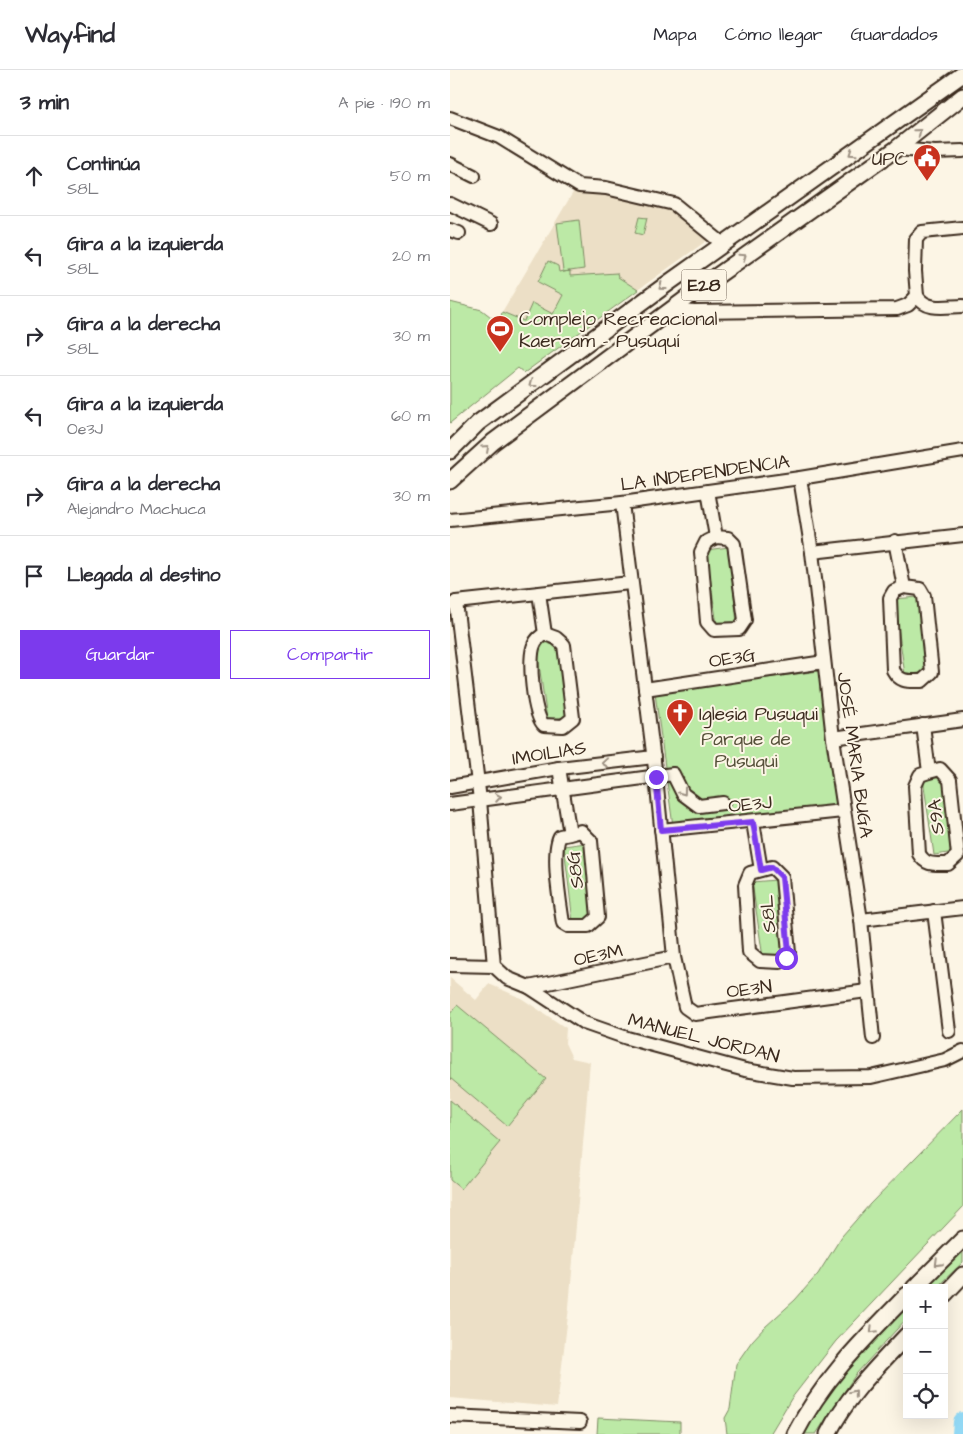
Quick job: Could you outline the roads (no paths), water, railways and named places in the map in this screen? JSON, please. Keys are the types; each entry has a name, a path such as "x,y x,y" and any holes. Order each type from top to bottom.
{"main road":[{"name":"E28","path":"450,451 478,423 723,244 963,74"},
{"name":"E28","path":"450,481 493,442 710,281 896,149 963,96"},
{"path":"918,1284 963,1239"},
{"path":"948,1291 963,1276"},
{"path":"795,1434 818,1393 853,1350 903,1299"},
{"path":"828,1434 845,1405 866,1378 903,1339"}],"street":[{"path":"450,118 499,137 580,186 606,188 674,204 723,244"},
{"path":"896,149 935,152 963,151"},
{"path":"450,164 474,176"},
{"path":"450,204 491,224"},
{"path":"963,228 922,232 916,239 914,271 918,296 922,304 930,307 963,306"},
{"path":"673,310 694,312 873,310 908,305 918,296"},
{"name":"LA INDEPENDENCIA","path":"450,520 622,503 800,478 963,451"},
{"name":"JOSÉ MARIA BUGA","path":"800,478 812,552 843,811 862,920 873,1038"},
{"path":"708,491 716,537"},
{"path":"622,503 630,583 654,757 674,957"},
{"path":"812,552 895,540 963,535"},
{"path":"716,537 728,538 734,544 746,620 739,629 722,631 710,627 705,610 701,552 706,542 716,537"},
{"path":"895,540 904,587"},
{"path":"450,965 494,966 480,800 453,608 539,593 630,583"},
{"path":"904,587 920,589 924,596 932,672 922,681 902,680 897,678 893,670 889,603 894,591 904,587"},
{"path":"539,593 545,634"},
{"path":"545,634 556,638 564,645 573,718 563,726 544,725 540,722 535,697 533,650 538,639 545,634"},
{"name":"OE3G","path":"645,689 824,662"},
{"path":"833,738 963,720"},
{"name":"S9A","path":"923,725 929,772"},
{"name":"IMOILIAS","path":"450,786 478,783 559,768 654,757"},
{"name":"S8G","path":"559,768 570,834"},
{"name":"S9A","path":"940,769 950,780 958,856 948,864 928,864 923,861 919,854 915,786 920,775 929,772 940,769"},
{"path":"450,804 563,787 673,774 683,794 699,806 722,803"},
{"name":"OE3J","path":"661,830 753,822 843,811"},
{"name":"S8L","path":"753,822 761,870"},
{"name":"S8G","path":"581,831 591,841 598,917 588,926 568,926 564,923 558,904 555,848 560,836 570,834 581,831"},
{"name":"S8L","path":"772,867 782,877 789,953 780,962 760,962 749,952 745,885 750,873 761,870 772,867"},
{"path":"862,920 963,908"},
{"path":"934,911 950,1031"},
{"name":"OE3M","path":"529,987 674,957"},
{"name":"OE3N","path":"674,957 683,1002 685,1007 695,1014 868,991"},
{"name":"MANUEL JORDAN","path":"494,966 507,978 529,987 584,1023 627,1038 745,1070 793,1078 871,1077 944,1060 963,1051"},
{"path":"450,1416 560,1428 580,1422"}],"waterway":[{"path":"962,1434 963,1422"}],"place":[{"name":"UPC","path":"927,182"},
{"name":"Complejo Recreacional Kaersam - Pusuquí","path":"500,353"},
{"name":"Iglesia Pusuqui","path":"680,737"}],"park label":[{"name":"Parque de Pusuqui","path":"746,749"}]}
